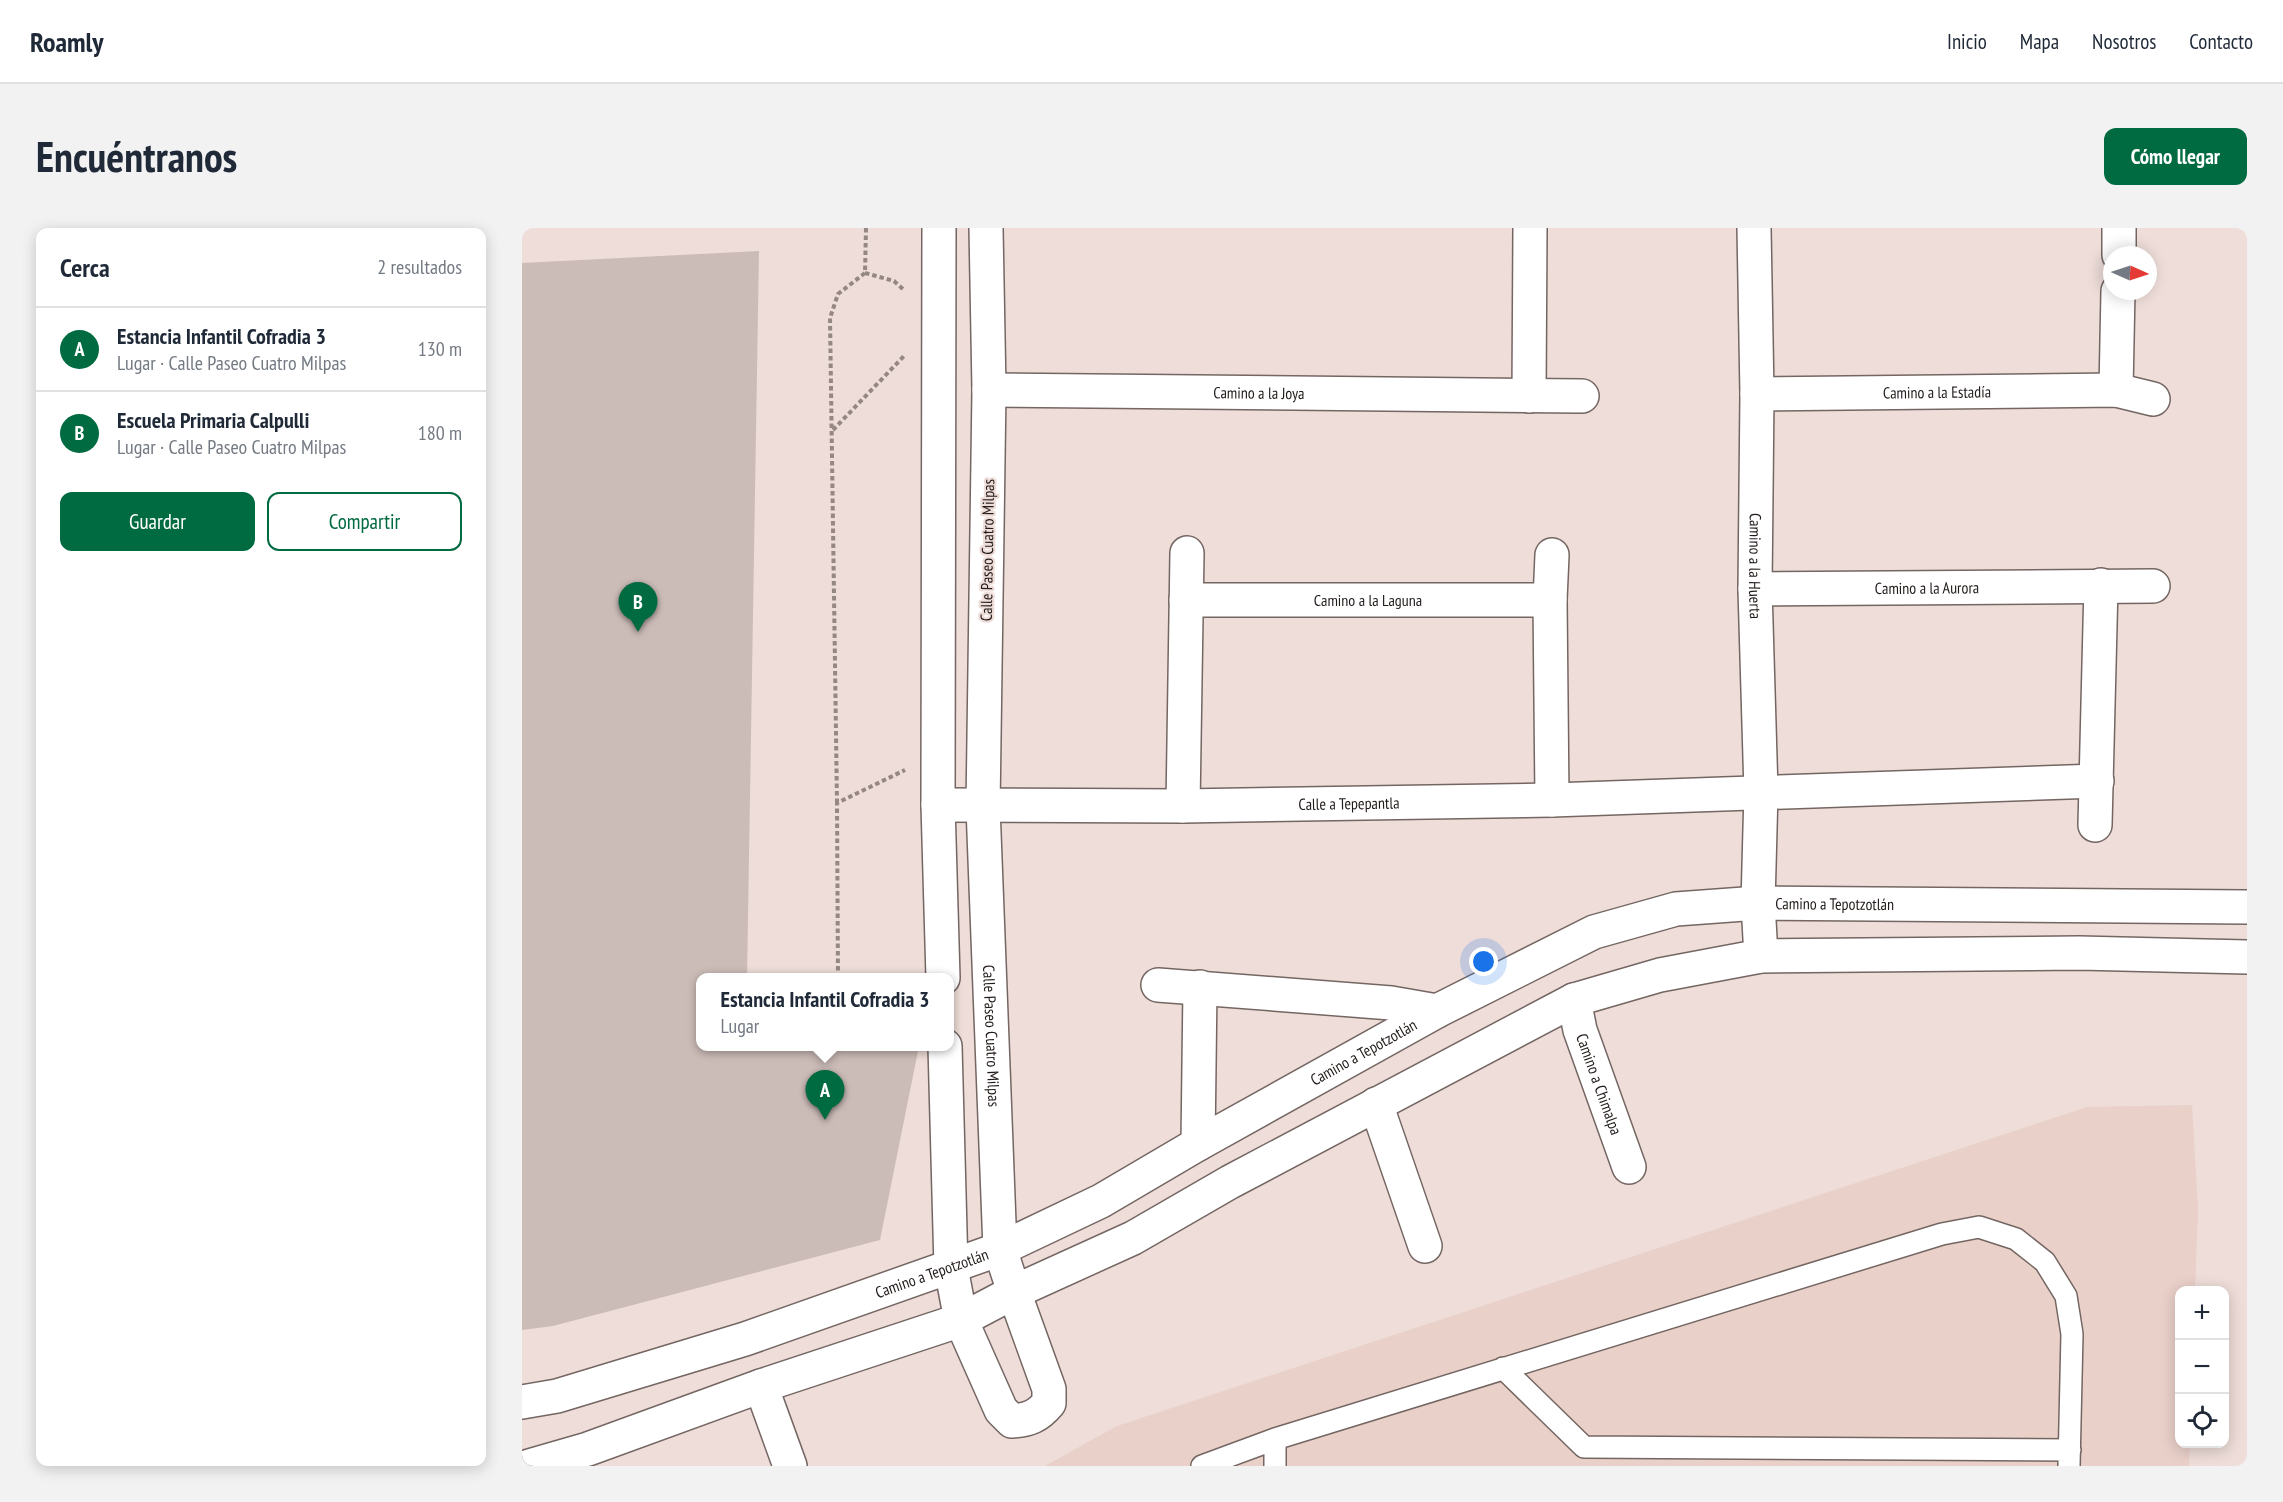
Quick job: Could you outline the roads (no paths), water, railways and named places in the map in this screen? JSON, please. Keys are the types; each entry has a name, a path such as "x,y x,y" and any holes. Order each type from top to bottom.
{"street":[{"path":"939,228 938,806 943,973"},
{"name":"Calle Paseo Cuatro Milpas","path":"945,1051 951,1268 961,1320 1001,1410 1012,1421 1028,1420 1040,1414 1049,1403 1049,1389 1000,1249 983,807 989,390 986,228"},
{"path":"1529,396 1530,228"},
{"name":"Camino a la Huerta","path":"1754,228 1757,394 1755,589 1761,792 1758,903 1761,956"},
{"path":"2119,228 2119,246"},
{"path":"2116,390 2118,300"},
{"name":"Camino a la Joya","path":"989,390 1582,396"},
{"name":"Camino a la Estadía","path":"1757,394 2116,390 2153,399"},
{"path":"1183,806 1186,553"},
{"path":"1552,555 1550,600 1552,800"},
{"path":"2094,825 2102,585"},
{"name":"Camino a la Aurora","path":"1755,589 2153,586"},
{"name":"Camino a la Laguna","path":"1186,600 1550,600"},
{"path":"1761,792 2097,781"},
{"name":"Calle a Tepepantla","path":"938,806 1183,806 1552,800 1761,792"},
{"name":"Camino a Tepotzotlán","path":"522,1402 557,1396 745,1339 1000,1249 1101,1201 1198,1144 1437,1011 1594,933 1676,909 1758,903 2247,907"},
{"path":"529,1466 591,1458 762,1386 961,1320 1014,1292 1133,1238 1230,1182 1574,1000 1660,975 1761,956 2079,953 2247,957"},
{"path":"1158,985 1391,1003 1437,1011"},
{"path":"1198,1144 1200,987"},
{"name":"Camino a Chimalpa","path":"1574,1000 1580,1030 1629,1167"},
{"path":"1376,1104 1425,1246"},
{"path":"762,1386 790,1466"}],"lane":[{"path":"1202,1466 1275,1439 1503,1368 1942,1234 1980,1227 2016,1239 2045,1262 2066,1296 2072,1334 2069,1458 1584,1447 1503,1368"},
{"path":"1275,1439 1275,1466"}],"place":[{"name":"Escuela Primaria Calpulli","path":"638,632"},
{"name":"Estancia Infantil Cofradia 3","path":"825,1120"}]}
